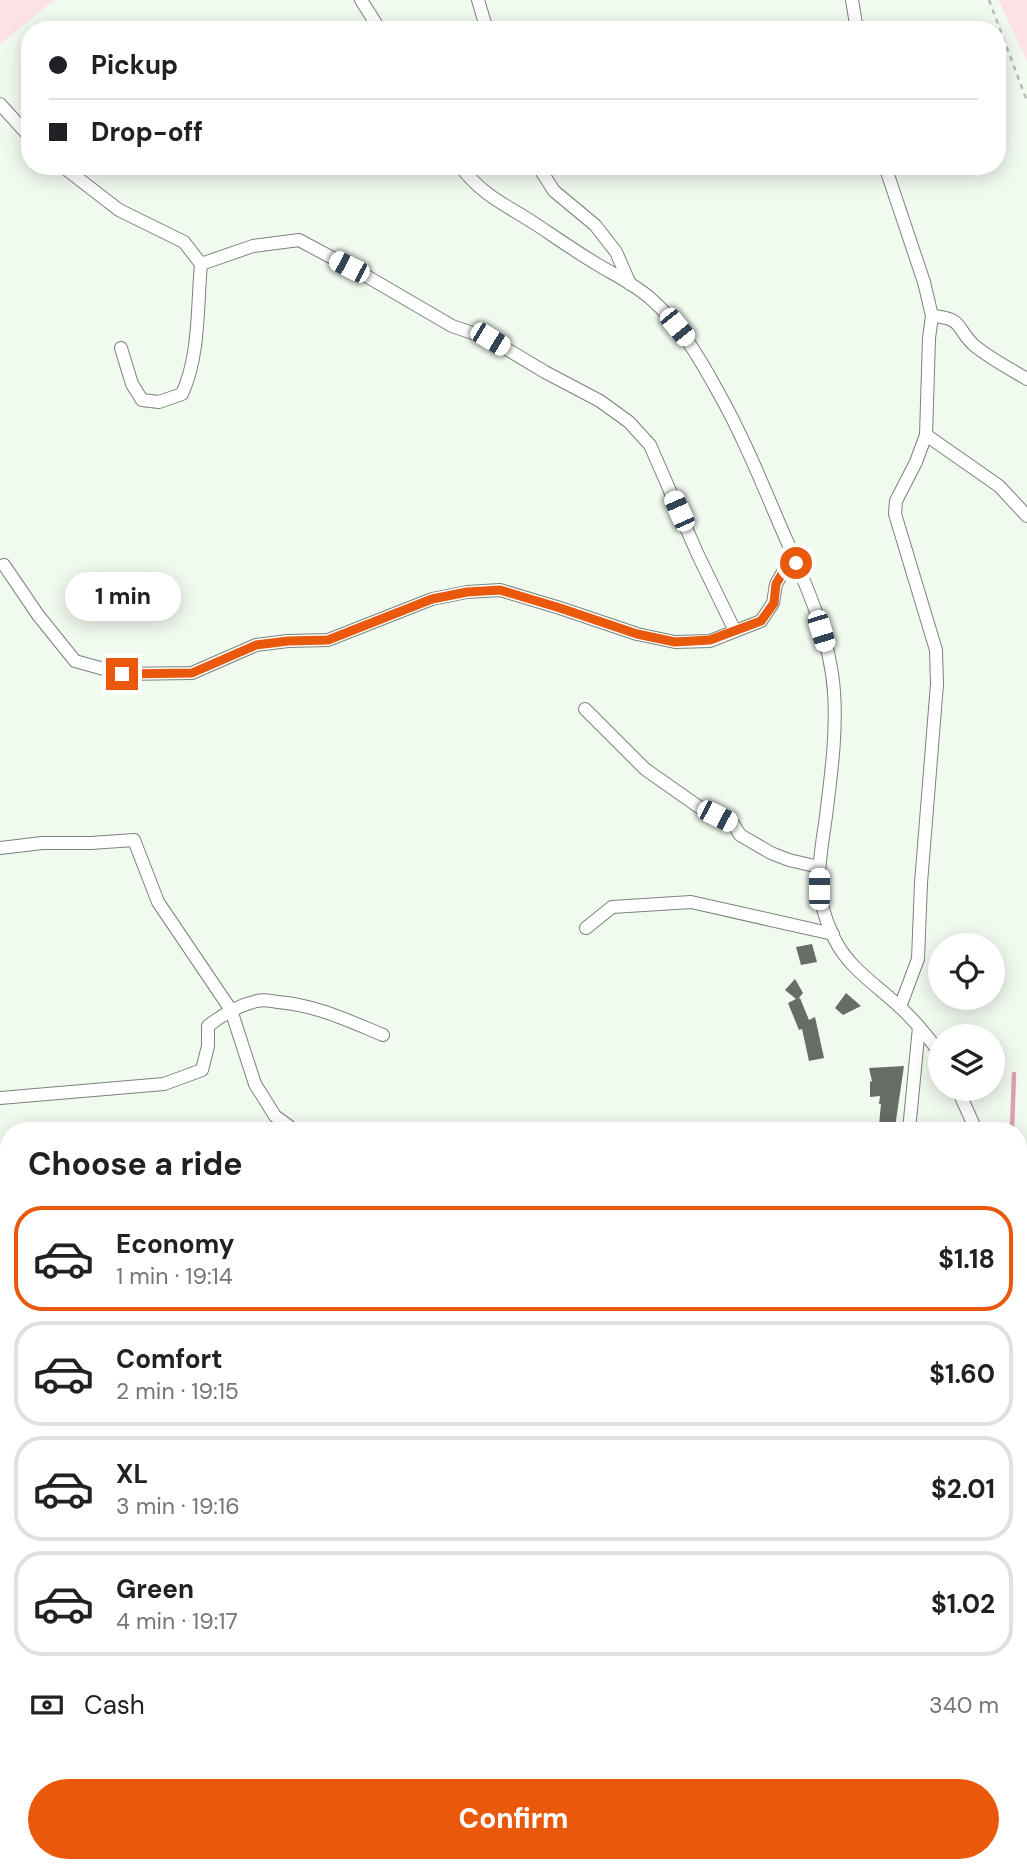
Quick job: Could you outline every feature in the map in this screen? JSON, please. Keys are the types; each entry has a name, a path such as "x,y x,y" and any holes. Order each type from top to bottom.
{"street":[{"path":"361,0 374,21"},
{"path":"478,0 484,21"},
{"path":"852,0 856,21"},
{"path":"0,104 21,126"},
{"path":"74,175 119,210 184,242 201,264 190,377 182,394 159,402 142,400 132,384 121,348"},
{"path":"467,175 493,199 651,299 686,338 718,390 748,450 796,563 817,617 832,668 834,736 819,867 819,889 826,916 846,957 900,1007 928,1038"},
{"path":"544,175 554,191 595,225 616,252 630,284"},
{"path":"888,175 924,282 932,316 926,435 896,501 895,514 936,650 937,684 921,883 918,959 900,1007"},
{"path":"201,264 253,246 299,240 452,326 490,339 600,401 629,422 650,445 735,631"},
{"path":"932,316 952,320 978,348 1027,379"},
{"path":"926,435 999,486 1027,516"},
{"path":"4,565 38,615 75,661 122,674 192,673 256,645 328,640 432,599 467,592 500,590 637,634 675,642 710,640 761,621 774,603 776,584 783,572 796,563"},
{"path":"585,709 645,769 699,807 734,825 740,835 771,853 819,867"},
{"path":"0,848 42,843 91,844 134,840 158,902 231,1010 255,1084 275,1116 283,1122"},
{"path":"586,928 612,907 691,902 833,934"},
{"path":"0,1098 164,1084 202,1070 208,1046 208,1026 231,1010 259,1000 294,1003 337,1015 383,1035"},
{"path":"910,1122 919,1027"},
{"path":"963,1101 972,1122"}],"path":[{"path":"989,0 997,21"},
{"path":"1006,45 1027,101"}],"shaded area":[{"path":"0,0 54,0 28,21 21,21 21,27 0,44"},
{"path":"998,0 1027,0 1027,61"}],"building":[{"path":"812,944 817,962 801,965 796,947"},
{"path":"795,979 803,993 798,999 800,998 809,1020 815,1017 824,1058 809,1061 802,1029 799,1030 788,1003 796,999 785,990"},
{"path":"846,993 861,1006 843,1015 835,1008"},
{"path":"904,1066 896,1122 879,1122 880,1096 870,1097 872,1081 869,1068"}],"waterway":[{"path":"1012,1122 1014,1074"}],"route":[{"path":"122,674 192,673 256,645 328,640 432,599 467,592 500,590 637,634 675,642 710,640 761,621 774,603 776,584 783,572 796,563"}]}
